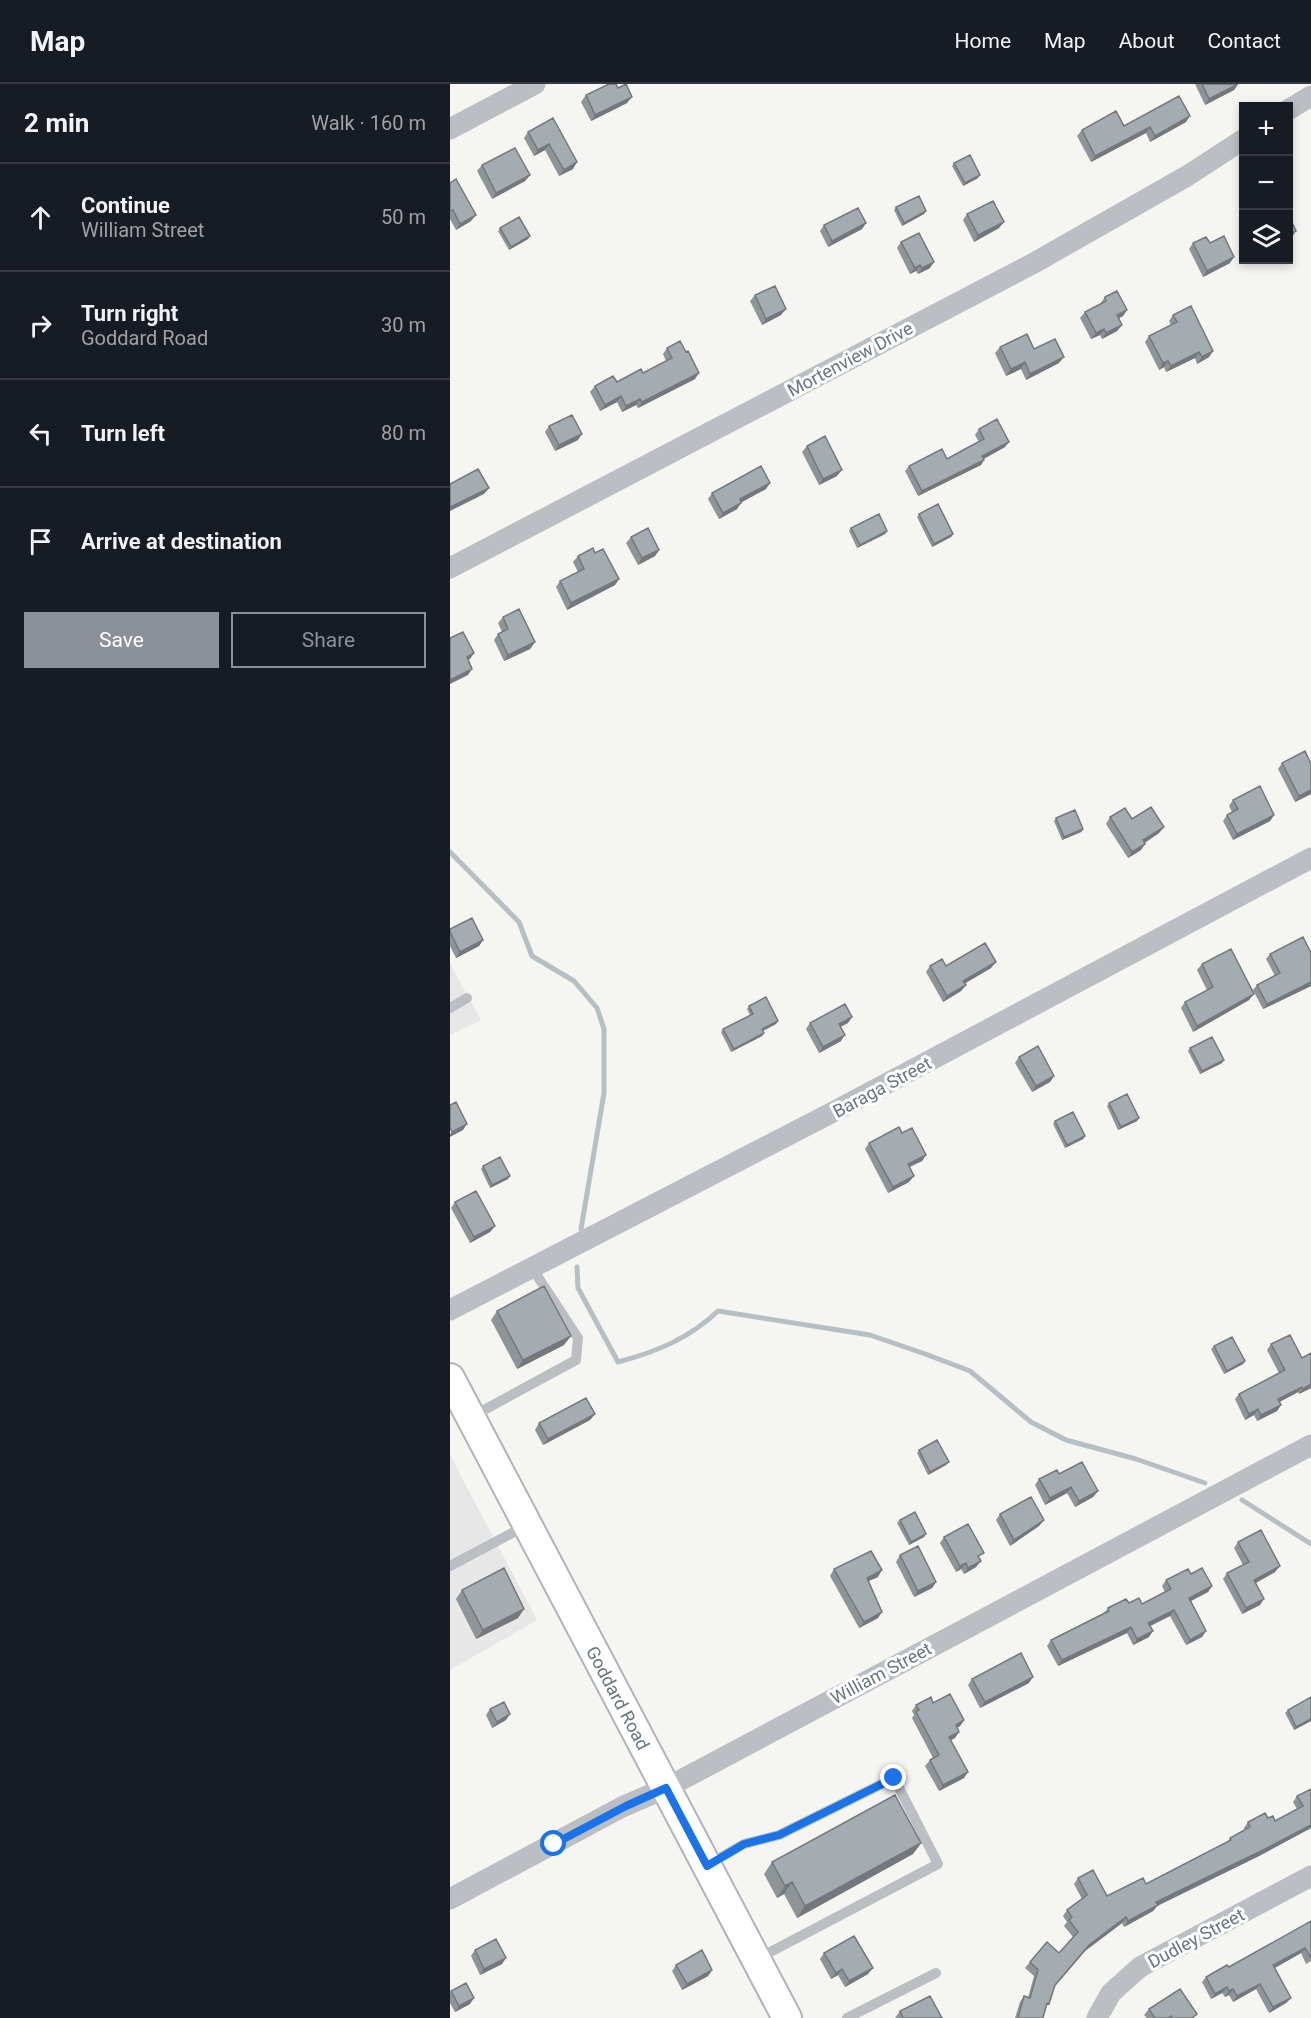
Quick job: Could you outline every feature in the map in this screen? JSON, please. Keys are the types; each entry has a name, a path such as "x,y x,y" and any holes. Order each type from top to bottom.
{"main road":[{"name":"Goddard Road","path":"450,1378 787,2018"}],"street":[{"path":"450,129 535,84"},
{"path":"1293,107 1311,96"},
{"name":"Mortenview Drive","path":"450,568 1034,263 1187,176 1239,142"},
{"name":"Baraga Street","path":"450,1310 814,1123 1311,858"},
{"name":"William Street","path":"450,1899 622,1807 666,1788 1311,1445"},
{"name":"Dudley Street","path":"1097,2018 1110,1993 1140,1967 1311,1876"}],"lane":[{"path":"450,1008 466,998"},
{"path":"471,1417 576,1360 578,1338 532,1268"},
{"path":"450,1566 527,1525"},
{"path":"707,1866 744,1844 779,1835 894,1778 938,1864 756,1959"},
{"path":"847,2018 936,1973"}],"shaded area":[{"path":"450,964 481,1020 450,1035"},
{"path":"450,1455 537,1620 450,1670"}],"building":[{"path":"609,84 616,84 618,88 626,84 632,97 595,115 586,95"},
{"path":"1202,84 1238,84 1209,99"},
{"path":"1179,96 1190,116 1155,136 1150,127 1095,156 1082,130 1116,111 1124,126"},
{"path":"553,118 577,162 564,170 549,144 538,150 528,132"},
{"path":"515,148 530,175 496,193 482,165"},
{"path":"970,155 980,175 965,183 954,163"},
{"path":"456,179 476,215 460,224 453,210 450,211 450,183"},
{"path":"919,196 926,211 904,223 896,207"},
{"path":"993,201 1004,222 978,235 967,214"},
{"path":"858,208 866,223 832,241 824,225"},
{"path":"519,217 530,236 511,247 500,228"},
{"path":"919,233 934,262 922,268 920,265 915,268 901,242"},
{"path":"1224,236 1234,257 1207,271 1193,243 1206,237 1210,243"},
{"path":"775,286 786,309 766,319 755,295"},
{"path":"1117,291 1127,310 1117,315 1122,325 1106,333 1104,329 1096,333 1085,312 1106,301 1105,297"},
{"path":"1191,306 1213,351 1202,357 1199,352 1171,366 1168,361 1163,363 1149,336 1177,322 1173,315"},
{"path":"1027,334 1034,349 1055,339 1064,357 1030,374 1025,362 1011,369 1000,347"},
{"path":"680,341 699,373 642,402 640,399 626,406 621,396 605,405 595,386 613,376 617,382 641,369 643,373 672,358 667,348"},
{"path":"572,415 582,434 559,445 549,426"},
{"path":"997,419 1009,442 982,456 984,460 922,491 909,466 942,449 947,459 984,439 979,429"},
{"path":"825,436 842,470 823,479 807,446"},
{"path":"761,466 770,483 740,499 741,503 723,513 712,493"},
{"path":"478,469 489,488 450,507 450,484"},
{"path":"938,504 953,534 934,544 919,514"},
{"path":"879,514 887,531 860,545 851,528"},
{"path":"648,528 659,550 642,558 631,537"},
{"path":"593,548 595,553 603,549 619,579 571,603 560,581 584,569 578,556"},
{"path":"519,609 535,642 508,655 498,634 508,629 503,617"},
{"path":"463,632 474,653 467,657 472,669 450,680 450,638"},
{"path":"1305,751 1311,764 1311,790 1299,796 1282,763"},
{"path":"1260,786 1274,815 1237,834 1227,815 1238,809 1233,800"},
{"path":"1151,807 1164,827 1143,840 1145,844 1132,852 1110,817 1125,808 1132,819"},
{"path":"1075,810 1083,829 1064,837 1056,818"},
{"path":"472,918 483,940 460,952 450,929"},
{"path":"1303,937 1311,953 1311,982 1267,1004 1257,985 1280,973 1270,954"},
{"path":"985,943 996,962 963,981 966,985 947,996 930,966 942,959 946,966"},
{"path":"1231,949 1254,994 1197,1026 1185,1002 1213,987 1202,964"},
{"path":"766,997 778,1021 762,1029 764,1033 734,1049 723,1029 753,1014 749,1006"},
{"path":"845,1004 852,1017 839,1024 845,1035 823,1047 810,1023"},
{"path":"1212,1037 1224,1060 1202,1071 1190,1048"},
{"path":"1038,1046 1054,1076 1036,1086 1019,1057"},
{"path":"1127,1094 1139,1118 1121,1127 1109,1103"},
{"path":"456,1102 467,1124 452,1132 450,1105"},
{"path":"1073,1112 1085,1136 1067,1145 1055,1121"},
{"path":"899,1127 902,1133 912,1128 926,1155 908,1164 914,1176 893,1187 869,1143"},
{"path":"500,1157 510,1176 492,1185 483,1166"},
{"path":"476,1191 495,1226 474,1237 455,1202"},
{"path":"544,1286 571,1336 523,1360 497,1311"},
{"path":"1290,1335 1302,1358 1311,1353 1311,1384 1278,1399 1281,1405 1261,1415 1258,1409 1249,1414 1239,1394 1285,1370 1271,1344"},
{"path":"1232,1337 1245,1361 1227,1371 1214,1346"},
{"path":"586,1398 595,1414 548,1439 539,1423"},
{"path":"937,1440 949,1462 930,1472 919,1450"},
{"path":"1082,1462 1098,1491 1079,1501 1071,1487 1050,1498 1039,1479 1057,1470 1059,1474"},
{"path":"1031,1497 1044,1520 1014,1540 1000,1514"},
{"path":"915,1512 926,1534 911,1542 900,1520"},
{"path":"968,1524 984,1553 978,1556 981,1561 968,1568 966,1563 960,1566 944,1537"},
{"path":"1261,1530 1280,1566 1254,1580 1264,1599 1246,1608 1227,1573 1249,1562 1238,1542"},
{"path":"918,1546 936,1582 918,1591 900,1555"},
{"path":"871,1551 882,1570 867,1578 882,1612 864,1622 834,1569"},
{"path":"504,1568 524,1609 483,1630 462,1590"},
{"path":"1202,1568 1212,1586 1189,1598 1206,1631 1190,1640 1174,1610 1148,1623 1153,1631 1137,1639 1131,1627 1062,1660 1051,1640 1109,1611 1108,1608 1126,1599 1129,1603 1139,1598 1142,1604 1171,1589 1166,1580 1188,1569 1191,1574"},
{"path":"1021,1653 1033,1677 985,1702 972,1679"},
{"path":"950,1694 964,1720 956,1725 959,1732 949,1737 968,1772 943,1785 930,1760 939,1755 916,1712 919,1710 916,1705 931,1697 933,1703"},
{"path":"1311,1697 1311,1719 1296,1727 1288,1710"},
{"path":"504,1702 510,1714 497,1722 490,1709"},
{"path":"1311,1789 1311,1825 1156,1902 1158,1905 1128,1921 1126,1917 1089,1945 1055,1985 1043,2018 1018,2018 1024,1996 1030,1998 1038,1970 1030,1962 1047,1942 1059,1953 1078,1932 1069,1920 1072,1917 1067,1910 1087,1895 1078,1878 1093,1870 1107,1896 1143,1878 1146,1884 1231,1840 1230,1838 1250,1827 1248,1822 1265,1813 1268,1818 1273,1816 1275,1821 1303,1806 1297,1796"},
{"path":"895,1795 921,1843 805,1906 792,1882 785,1886 772,1862"},
{"path":"1311,1921 1311,1958 1305,1948 1273,1965 1291,1998 1273,2007 1260,1984 1237,1996 1233,1989 1229,1991 1227,1987 1215,1994 1206,1977 1227,1965 1229,1967"},
{"path":"854,1936 873,1968 849,1981 842,1969 836,1973 824,1953"},
{"path":"496,1939 506,1958 484,1969 475,1950"},
{"path":"702,1950 712,1970 687,1984 676,1965"},
{"path":"466,1983 474,1998 459,2006 451,1991"},
{"path":"1180,1989 1197,2014 1192,2018 1172,2018 1171,2016 1155,2018 1149,2009"},
{"path":"930,1996 942,2018 903,2018 900,2011"}],"waterway":[{"path":"450,852 519,922 532,956 574,981 597,1008 604,1029 604,1093 581,1229"},
{"path":"577,1267 578,1288 618,1362 672,1343 696,1329 718,1311 870,1335 970,1371 1031,1422 1066,1440 1136,1459 1205,1483"},
{"path":"1242,1500 1311,1544"}],"route":[{"path":"554,1844 666,1788 707,1866 744,1844 779,1835 894,1778"}]}
